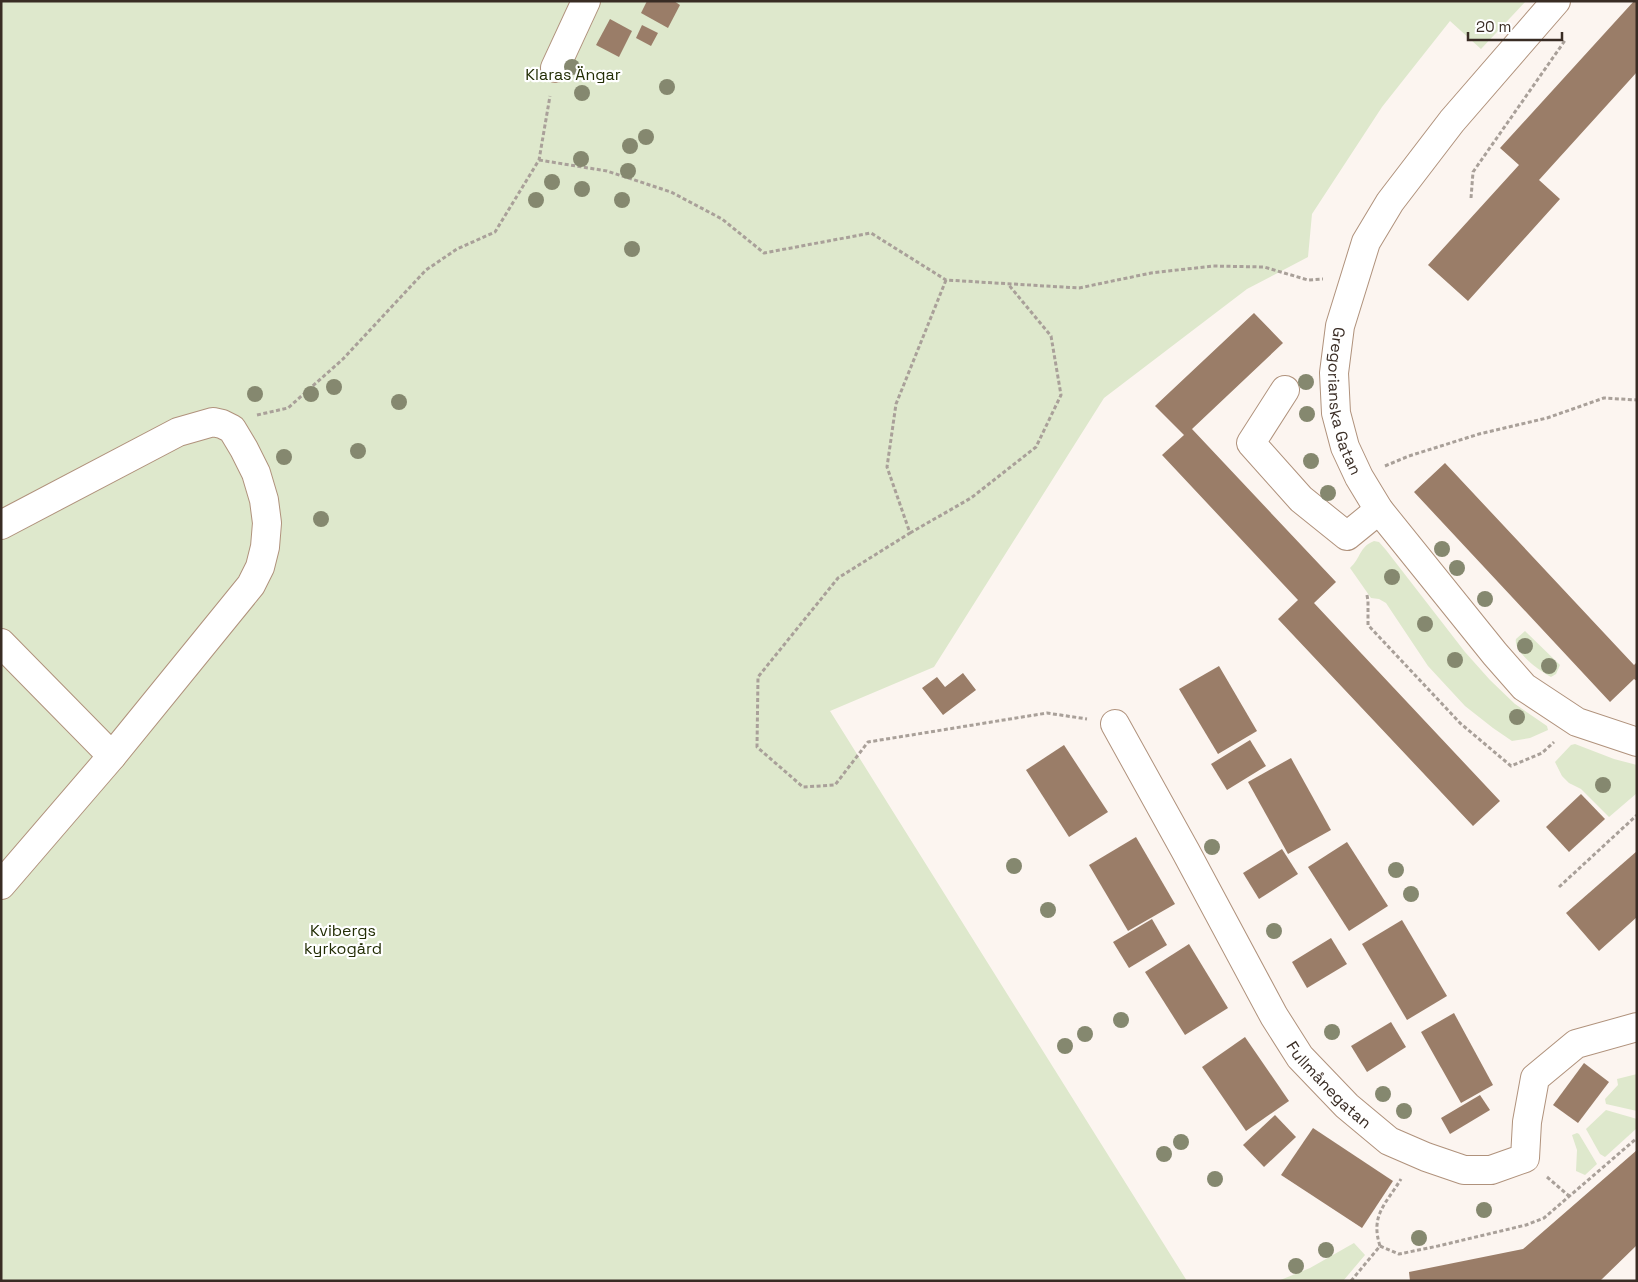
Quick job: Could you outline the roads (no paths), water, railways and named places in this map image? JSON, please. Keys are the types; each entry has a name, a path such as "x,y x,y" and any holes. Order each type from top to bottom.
{"street":[{"path":"555,68 586,1"},
{"name":"Gregorianska Gatan","path":"1556,1 1452,121 1390,202 1366,242 1340,326 1334,373 1336,413 1345,447 1359,477 1379,510 1495,654 1524,687 1577,722 1637,742"},
{"path":"1285,390 1251,443 1301,499 1347,536 1379,510"},
{"path":"1,525 178,432 213,422 232,429 256,473 264,500 267,523 265,547 260,567 252,585 112,756 1,885"},
{"path":"1,643 112,756"},
{"name":"Fullmånegatan","path":"1115,724 1274,1016 1300,1057 1347,1106 1389,1140 1464,1170 1491,1170 1525,1158 1527,1122 1535,1078 1576,1044 1637,1027"}],"park label":[{"name":"Klaras Ängar","path":"573,74"},
{"name":"Kvibergs kyrkogård","path":"343,939"}]}
